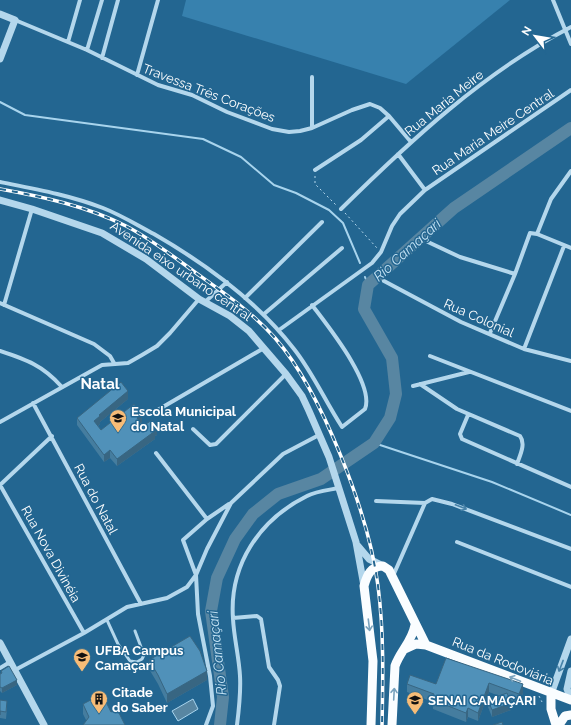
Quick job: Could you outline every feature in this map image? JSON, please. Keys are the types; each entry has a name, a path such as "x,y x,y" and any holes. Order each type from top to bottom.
{"main road":[{"path":"371,725 373,661 364,586 370,572 374,567 388,571 426,646"},
{"path":"392,725 395,666 398,658 411,639 415,625"},
{"name":"Rua da Rodoviária","path":"405,649 416,644 453,654 551,694 571,699"},
{"path":"531,686 541,694 556,725"},
{"path":"548,707 551,694"},
{"path":"559,725 564,716 571,715"}],"street":[{"path":"68,42 80,0"},
{"path":"87,50 102,0"},
{"path":"102,58 118,0"},
{"path":"137,75 158,0"},
{"path":"553,0 571,44"},
{"path":"0,14 15,20 0,59"},
{"name":"Travessa Três Corações","path":"15,20 87,50 158,85 192,95 227,112 272,129 289,132 312,128 352,110 370,104 380,108 389,116 411,142"},
{"name":"Rua Maria Meire","path":"341,209 411,142 478,87 536,47 571,27"},
{"path":"312,77 312,128"},
{"name":"Rua Maria Meire Central","path":"279,330 312,305 354,277 372,262 381,252 392,226 400,214 426,190 571,90"},
{"path":"315,170 362,140 389,116"},
{"path":"398,154 426,190"},
{"path":"537,234 552,199 571,171"},
{"path":"0,182 59,194 120,216 180,249 227,282 264,314 279,330 305,364 342,427 365,409 366,394 349,356 312,305"},
{"name":"Avenida eixo urbano central","path":"0,200 32,209 102,233 146,259 202,300 239,322 264,348"},
{"path":"32,209 2,304 94,344 110,356 114,363"},
{"path":"246,298 322,222"},
{"path":"490,333 515,274 529,234 537,234 571,248"},
{"path":"428,242 465,259 515,274"},
{"path":"524,348 564,246"},
{"path":"264,314 342,248"},
{"name":"Rua Colonial","path":"384,281 436,310 524,348 571,362"},
{"path":"0,422 61,386 102,365 128,363 157,346 202,300 227,282"},
{"path":"156,411 264,348 302,396 328,457 356,542 364,586"},
{"path":"0,351 40,366 61,386"},
{"path":"430,356 571,411"},
{"path":"413,386 469,372"},
{"path":"193,429 210,444 216,444 286,374"},
{"path":"420,384 438,398 468,415 520,436 522,438 522,447 517,464"},
{"name":"Rua do Natal","path":"33,403 141,604"},
{"path":"468,415 460,431 460,436 462,439 571,486"},
{"path":"206,725 213,706 212,692 198,614 196,575 184,539 231,503 283,454 318,435"},
{"path":"0,485 52,436"},
{"path":"156,453 207,520"},
{"name":"Rua Nova Divinéia","path":"0,485 84,633"},
{"path":"237,725 240,676 233,618 234,587 241,566 253,542 265,525 279,513 308,495 338,485"},
{"path":"376,501 425,503 432,499 452,504 571,549"},
{"path":"15,670 84,633 127,607 167,598 187,587 196,575 207,549 231,503"},
{"path":"388,571 398,566 425,503"},
{"path":"356,542 369,559 388,571"},
{"path":"457,542 571,587"},
{"path":"388,571 398,566"},
{"path":"233,618 257,616 261,619 269,667 278,680 280,686 274,725"},
{"path":"551,694 571,639"},
{"path":"0,643 44,725"},
{"path":"0,668 10,662"},
{"path":"571,671 567,689 571,699"}],"lane":[{"path":"106,620 118,644 130,661 137,662 142,659 144,655 135,631"}],"path":[{"path":"538,695 548,707"}],"shaded area":[{"path":"186,0 510,0 406,84 182,16"},
{"path":"193,699 198,709 178,721 172,711"}],"building":[{"path":"121,382 128,391 94,421 101,430 134,404 142,414 137,418 143,426 152,420 157,427 154,429 155,431 117,459 110,450 104,455 77,418"},
{"path":"190,636 200,651 207,671 167,694 149,660"},
{"path":"446,658 523,684 519,694 489,683 478,713 468,708 466,713 433,700 434,694 407,684 410,675 436,684"},
{"path":"9,666 17,680 2,688 0,687 0,674 2,673 1,671"},
{"path":"507,693 511,703 492,710 488,700"},
{"path":"102,694 111,712 117,709 125,725 83,725 89,717 83,704"},
{"path":"0,700 7,701 6,712 0,711"},
{"path":"502,722 503,725 493,725"}],"waterway":[{"path":"0,102 25,115 203,139 241,157 274,185 296,193 329,210 343,223 360,263"},
{"name":"Rio Camaçari","path":"220,725 223,697 211,611 217,578 235,539 253,514 278,494 321,479 374,443 390,418 396,394 392,358 364,309 368,285 454,208 571,128"},
{"name":"Rio Camaçari","path":"365,277 368,285"},
{"path":"374,443 492,482 571,515"}],"railway":[{"path":"0,189 33,195 80,208 111,219 135,231 153,242 247,311 275,338 293,361 326,421 341,456 365,525 373,557 378,586 382,638 382,725"}],"place":[{"name":"Escola Municipal do Natal","path":"118,433"},
{"name":"UFBA Campus Camaçari","path":"82,672"},
{"name":"Citade do Saber","path":"99,714"},
{"name":"SENAI CAMAÇARI","path":"415,715"}],"district":[{"name":"Natal","path":"100,384"}]}
